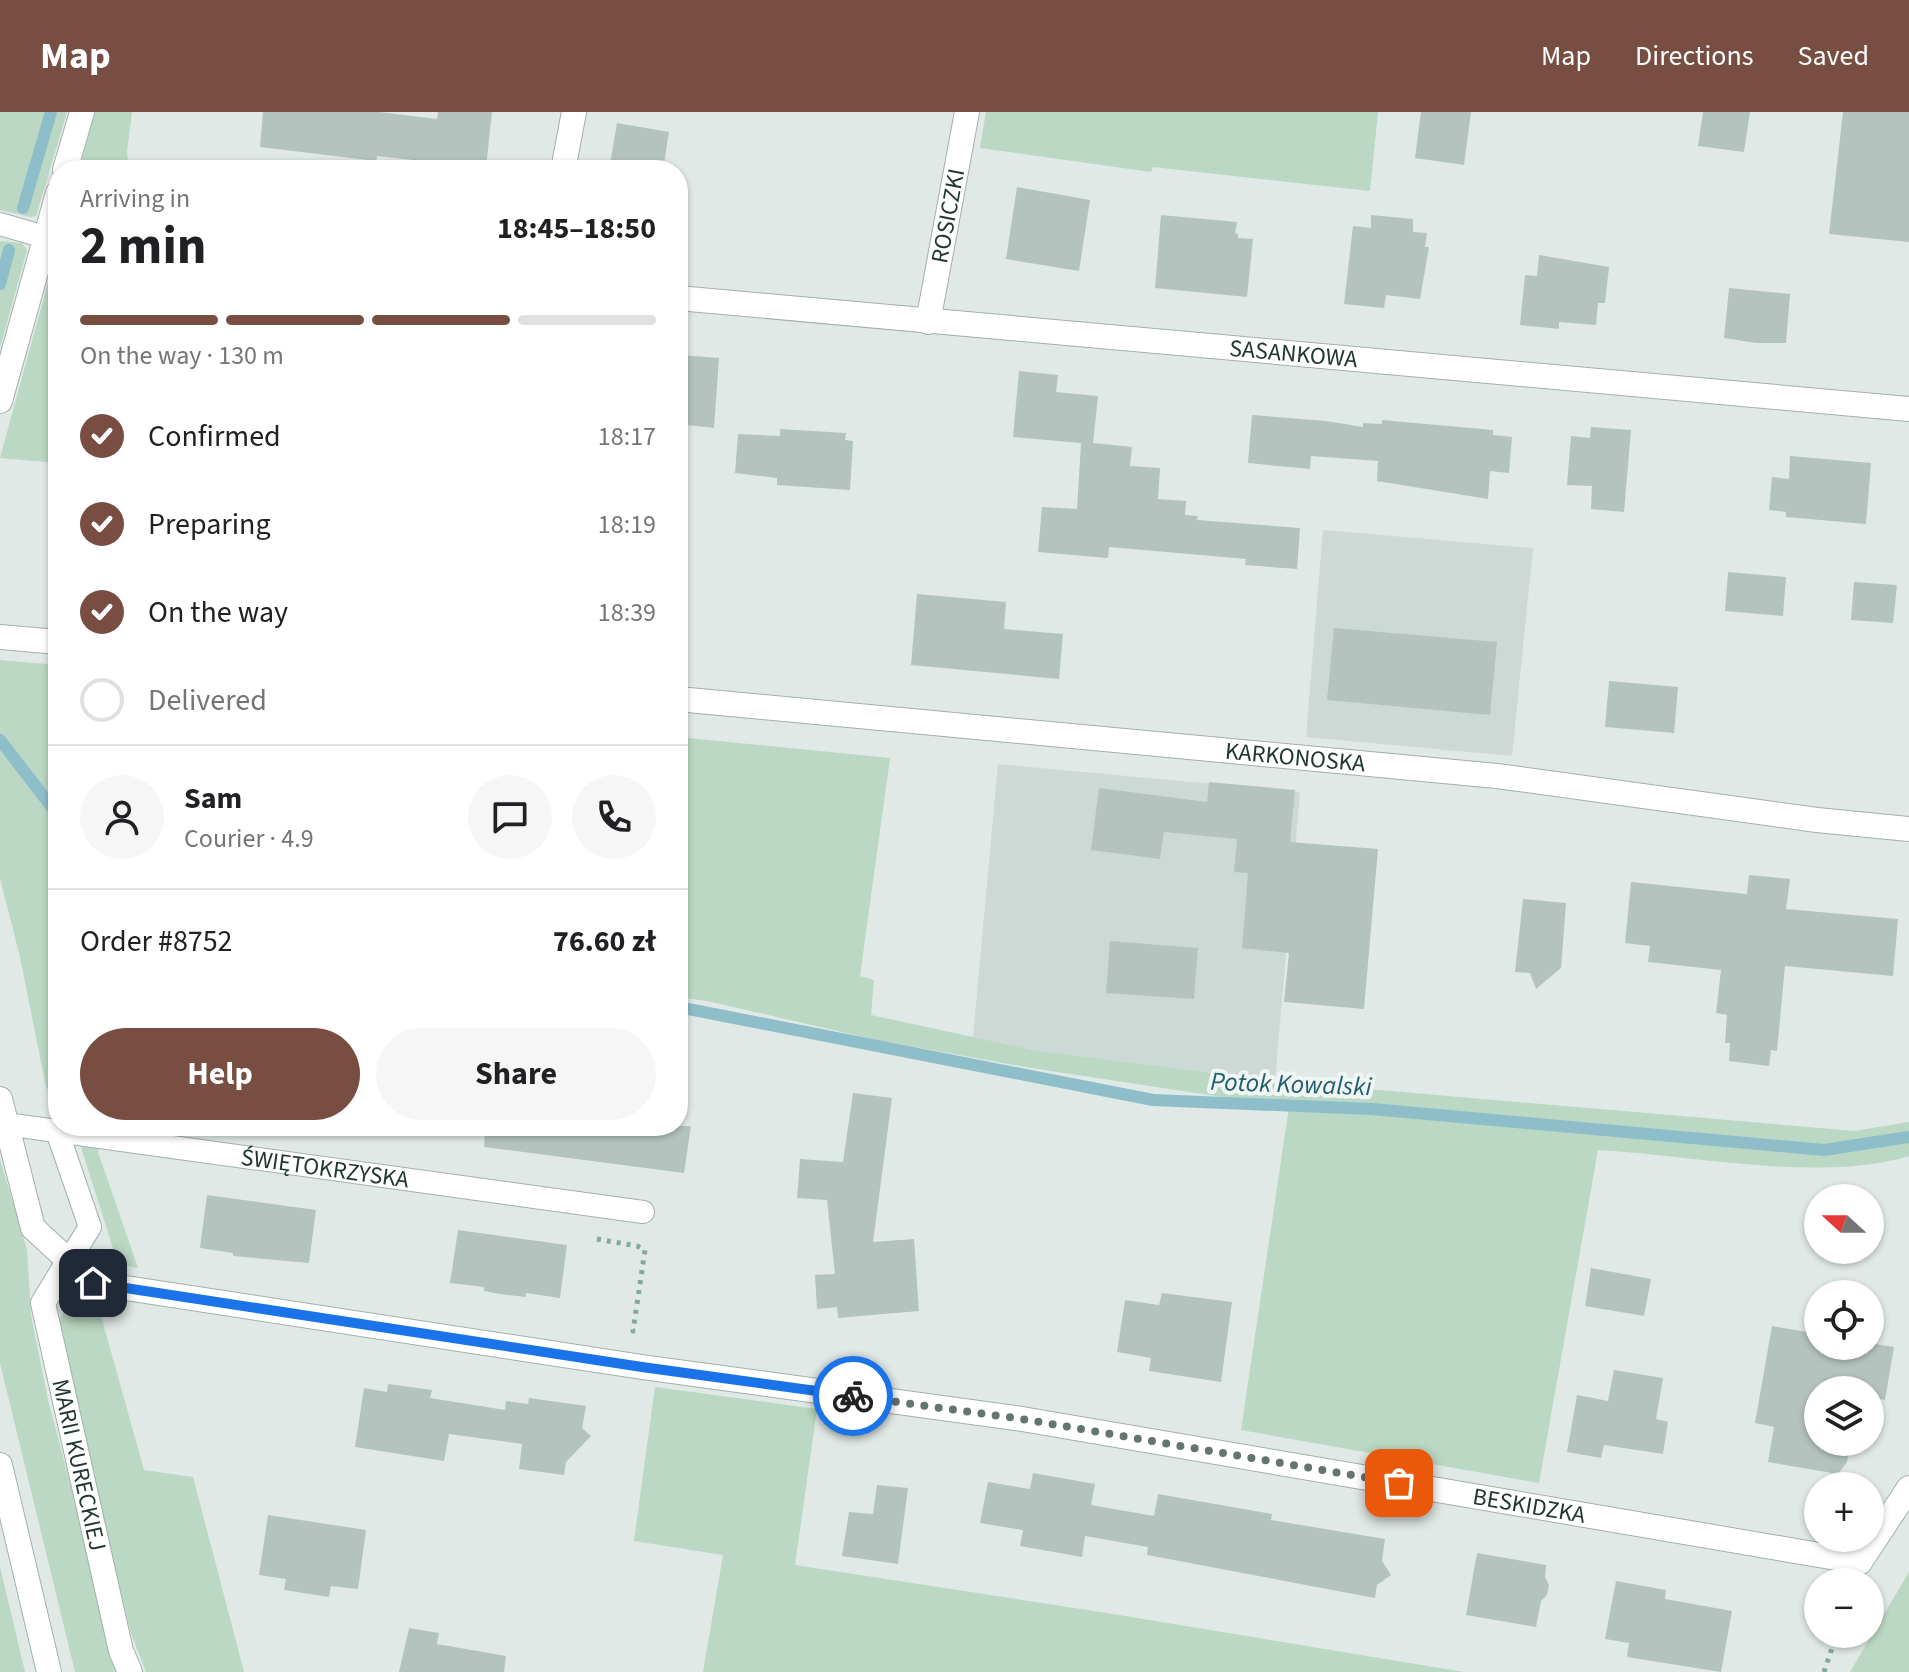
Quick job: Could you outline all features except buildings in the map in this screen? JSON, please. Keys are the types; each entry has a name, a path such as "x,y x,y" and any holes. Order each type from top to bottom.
{"street":[{"path":"68,160 82,112"},
{"path":"565,160 574,112"},
{"name":"ROSICZKI","path":"928,322 967,112"},
{"path":"0,401 48,227"},
{"name":"SASANKOWA","path":"688,299 1909,409"},
{"path":"0,637 48,641"},
{"name":"KARKONOSKA","path":"688,700 1497,776 1817,820 1909,829"},
{"path":"0,1099 33,1228 68,1262"},
{"name":"BESKIDZKA","path":"68,1262 93,1283 627,1364 1022,1419 1860,1562 1909,1488"},
{"name":"MARII KURECKIEJ","path":"68,1262 43,1303 121,1651 130,1672"},
{"path":"0,1465 49,1672"}],"lane":[{"path":"0,224 45,237"},
{"name":"ŚWIĘTOKRZYSKA","path":"6,1124 48,1130"},
{"path":"59,1136 90,1227 68,1262"},
{"name":"ŚWIĘTOKRZYSKA","path":"93,1136 643,1212"}],"path":[{"path":"575,1203 576,1218 597,1240 645,1250 633,1331 647,1333"},
{"path":"1824,1672 1832,1648"}],"shaded area":[{"path":"1323,530 1533,548 1512,756 1306,737"},
{"path":"998,764 1300,792 1275,1081 1033,1050 973,1037"}],"green space":[{"path":"0,112 67,112 53,160 48,160 48,176 36,216 0,210"},
{"path":"95,112 132,112 128,160 82,160"},
{"path":"986,112 1378,112 1370,191 1153,167 1151,172 980,148"},
{"path":"0,241 22,243 27,250 0,348"},
{"path":"48,283 48,462 0,458"},
{"path":"0,660 48,664 48,1090 0,878"},
{"path":"688,738 890,758 860,976 874,980 871,1015 1033,1050 1275,1081 1854,1131 1909,1122 1909,1156 1873,1164 1796,1167 1598,1150 1539,1483 1241,1430 1289,1107 1031,1068 877,1040 688,998"},
{"path":"80,1144 99,1146 98,1152 138,1268 118,1264"},
{"path":"0,1159 27,1250 31,1315 48,1400 120,1672 75,1672 0,1363"},
{"path":"71,1301 98,1305 144,1470 193,1477 244,1672 146,1672 131,1633 55,1326"},
{"path":"655,1387 817,1409 795,1565 1464,1672 703,1672 723,1555 634,1541"},
{"path":"0,1567 25,1672 0,1672"},
{"path":"1909,1572 1909,1672 1850,1672 1864,1648 1884,1648 1884,1614"}],"waterway":[{"path":"23,208 51,112"},
{"path":"0,284 9,250"},
{"name":"Potok Kowalski","path":"0,740 48,802"},
{"name":"Potok Kowalski","path":"688,1009 1153,1100 1372,1109 1824,1150 1909,1137"}],"way so far":[{"path":"853,1396 1022,1419 1399,1483"}],"route":[{"path":"93,1283 853,1396"}]}
